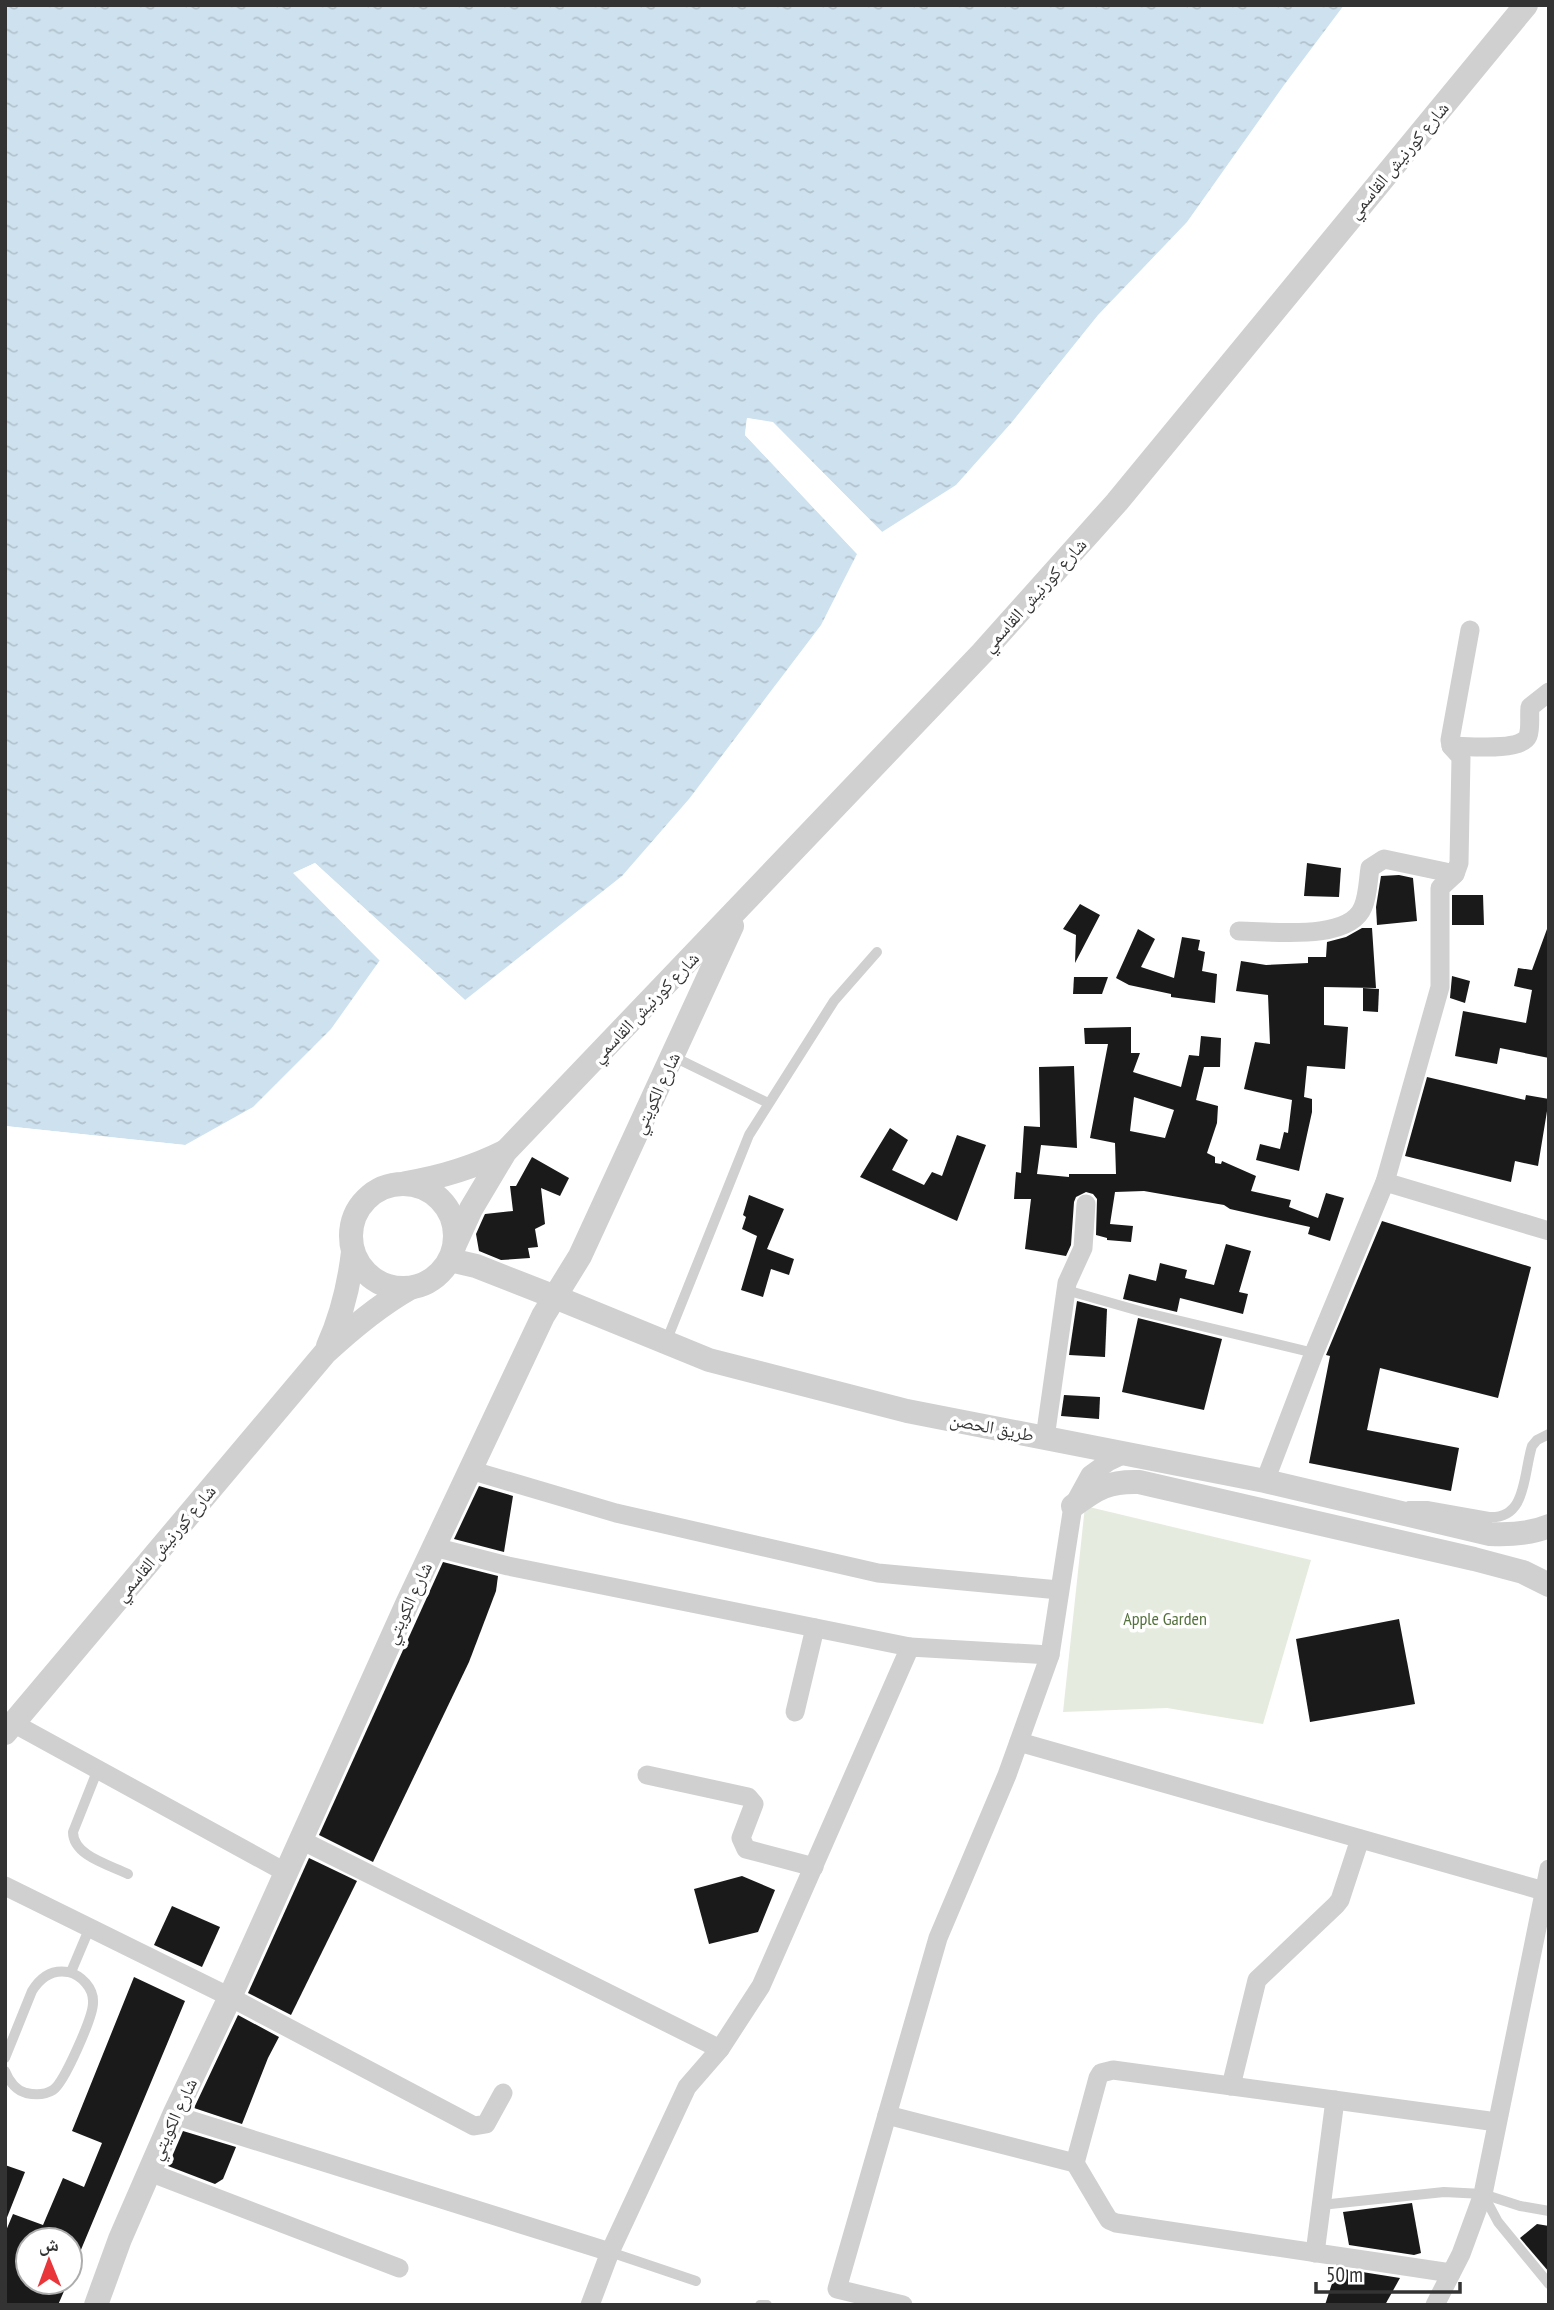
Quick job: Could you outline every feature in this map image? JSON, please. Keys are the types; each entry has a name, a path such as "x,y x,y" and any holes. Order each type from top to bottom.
{"street":[{"name":"شارع كورنيش القاسمي","path":"452,1252 471,1209 505,1152 982,653 1117,502 1526,5"},
{"path":"1265,1481 1314,1353 1385,1182 1440,987 1440,888 1455,874 1459,863 1461,757 1451,746 1450,740 1470,630"},
{"path":"1451,746 1511,746 1523,743 1528,736 1530,708 1549,692"},
{"path":"1239,931 1324,932 1352,923 1363,909 1370,868 1384,859 1455,874"},
{"name":"شارع الكويتي","path":"96,2305 120,2239 174,2115 434,1547 543,1316 580,1256 739,909"},
{"name":"شارع كورنيش القاسمي","path":"401,1184 444,1177 505,1152"},
{"path":"1385,1182 1549,1231"},
{"path":"401,1184 419,1186 435,1195 448,1208 455,1226 452,1252 440,1273 426,1283 410,1287 386,1285 366,1272 353,1252 351,1233 355,1214 366,1199 382,1188 401,1184"},
{"path":"1045,1438 1067,1283 1083,1248 1086,1204"},
{"name":"شارع كورنيش القاسمي","path":"326,1353 349,1288 353,1252"},
{"name":"طريق الحصن","path":"452,1252 476,1266 709,1360 907,1411 1265,1481 1490,1534 1514,1535 1538,1531 1549,1526"},
{"name":"شارع كورنيش القاسمي","path":"9,1728 326,1353 357,1324 410,1287"},
{"path":"903,2305 836,2293 938,1938 1020,1742 1050,1655 1073,1506 1090,1475 1126,1453"},
{"path":"470,1470 616,1513 878,1573 1059,1590"},
{"path":"1073,1506 1095,1489 1118,1481 1139,1482 1474,1559 1523,1572 1549,1585"},
{"path":"434,1547 508,1566 910,1647 1050,1655"},
{"path":"795,1712 815,1628"},
{"path":"590,2305 610,2252 687,2087 720,2049 761,1986 910,1647"},
{"path":"9,1728 98,1769 285,1872"},
{"path":"1020,1742 1544,1891"},
{"path":"647,1775 748,1797 754,1804 741,1838 746,1849 814,1867"},
{"path":"1231,2086 1257,1980 1340,1900 1360,1839"},
{"path":"301,1840 720,2049"},
{"path":"1435,2305 1461,2254 1483,2194 1549,1868"},
{"path":"5,1886 230,1997 474,2126 486,2124 503,2093"},
{"path":"1075,2163 1101,2073 1113,2070 1497,2122"},
{"path":"1315,2253 1335,2100"},
{"path":"174,2115 610,2252"},
{"path":"887,2115 1075,2163 1109,2220 1116,2223 1451,2273"},
{"path":"149,2172 399,2269"}],"lane":[{"path":"665,1342 749,1135 834,1001 877,952"},
{"path":"673,1056 768,1102"},
{"path":"1066,1290 1143,1312 1314,1353"},
{"path":"1390,1511 1418,1505 1499,1518 1508,1514 1519,1499 1532,1446 1549,1434"},
{"path":"98,1769 73,1832 74,1842 82,1851 128,1874"},
{"path":"71,1972 90,1927"},
{"path":"5,2058 38,1981 59,1971 71,1972 83,1979 91,1990 93,2003 63,2080 52,2091 37,2095 22,2092 10,2082 5,2071"},
{"path":"1321,2205 1444,2192 1483,2194 1520,2206 1549,2211"},
{"path":"1483,2194 1498,2222 1549,2284"},
{"path":"610,2252 696,2281"},
{"path":"760,2305 766,2305"}],"green space":[{"name":"Apple Garden","path":"1085,1506 1311,1560 1263,1724 1167,1708 1063,1712"}],"water":[{"path":"5,5 1344,5 1187,222 1098,315 1012,422 956,485 882,532 773,423 747,418 745,435 857,554 821,625 689,799 622,876 465,1000 315,863 294,873 380,960 331,1029 253,1107 185,1145 5,1126"}],"pier":[{"path":"747,418 773,422 884,534 879,534 771,426 750,422 749,434 860,552 860,557 745,435"},
{"path":"315,863 467,1003 462,1003 315,867 299,874 382,958 382,963 293,873"},
{"path":"5,1126 189,1147 185,1149 5,1129"}],"building":[{"path":"1307,863 1341,868 1339,897 1304,896"},
{"path":"1399,875 1413,878 1417,921 1377,925 1376,907 1381,876"},
{"path":"1452,895 1483,895 1484,925 1452,925"},
{"path":"1080,904 1100,915 1075,963 1076,935 1063,929"},
{"path":"1362,928 1372,928 1376,988 1324,987 1324,1025 1348,1027 1345,1069 1307,1066 1304,1097 1312,1099 1312,1112 1299,1171 1256,1160 1260,1144 1280,1149 1284,1132 1288,1133 1292,1100 1244,1089 1255,1042 1270,1044 1268,995 1236,991 1241,961 1266,965 1308,963 1308,957 1326,957 1327,942 1346,937"},
{"path":"1138,929 1155,939 1141,967 1174,978 1182,937 1200,940 1198,950 1205,952 1202,971 1217,974 1215,1003 1171,997 1171,994 1129,985 1116,978"},
{"path":"1547,929 1549,1058 1500,1048 1497,1064 1455,1056 1463,1011 1526,1023 1532,990 1514,986 1518,968 1532,970"},
{"path":"1452,976 1470,981 1465,1003 1450,998"},
{"path":"1074,977 1108,977 1102,994 1073,994"},
{"path":"1363,988 1379,989 1378,1012 1363,1011"},
{"path":"1131,1027 1131,1053 1140,1053 1133,1072 1181,1087 1189,1055 1199,1056 1201,1036 1221,1038 1220,1067 1204,1067 1196,1100 1218,1106 1217,1123 1207,1153 1215,1157 1215,1163 1221,1164 1222,1161 1256,1176 1251,1191 1291,1200 1289,1207 1318,1218 1326,1193 1344,1198 1330,1241 1308,1234 1310,1227 1230,1209 1224,1205 1144,1191 1115,1192 1110,1224 1133,1226 1131,1242 1107,1240 1096,1235 1097,1199 1086,1192 1076,1197 1074,1202 1071,1245 1066,1256 1025,1249 1031,1199 1014,1199 1016,1172 1021,1173 1024,1126 1040,1127 1039,1067 1074,1066 1077,1148 1041,1145 1037,1174 1069,1177 1069,1174 1116,1174 1115,1143 1090,1138 1108,1044 1085,1044 1084,1028","holes":["1134,1097 1174,1110 1165,1138 1130,1131"]},
{"path":"1427,1077 1525,1100 1526,1095 1549,1099 1538,1166 1515,1161 1511,1182 1405,1156"},
{"path":"890,1128 908,1140 892,1170 924,1185 932,1172 942,1176 957,1135 986,1145 957,1221 860,1177"},
{"path":"532,1157 569,1178 560,1196 541,1188 545,1224 535,1229 538,1247 528,1248 530,1258 501,1260 479,1251 476,1234 485,1214 513,1211 510,1186 516,1186"},
{"path":"749,1195 784,1209 767,1249 794,1259 789,1275 771,1269 763,1297 741,1290 757,1236 742,1229"},
{"path":"1382,1221 1531,1267 1498,1398 1380,1368 1367,1430 1459,1448 1451,1491 1309,1463 1330,1356 1326,1355"},
{"path":"1226,1244 1251,1251 1239,1292 1248,1294 1243,1314 1180,1298 1177,1312 1123,1299 1129,1274 1156,1281 1160,1263 1187,1270 1185,1278 1214,1285"},
{"path":"1077,1301 1107,1309 1105,1357 1069,1355"},
{"path":"1138,1318 1222,1339 1204,1410 1122,1392"},
{"path":"1064,1395 1100,1397 1099,1419 1061,1416"},
{"path":"479,1486 513,1496 504,1552 454,1539"},
{"path":"443,1562 498,1576 496,1591 469,1662 373,1862 319,1835"},
{"path":"1399,1619 1415,1704 1310,1722 1296,1639"},
{"path":"309,1858 357,1881 291,2015 248,1993"},
{"path":"742,1876 775,1890 758,1932 709,1944 694,1889"},
{"path":"172,1906 220,1927 202,1967 154,1945"},
{"path":"134,1977 185,2001 84,2243 84,2226 14,2226 14,2296 62,2296 58,2305 5,2305 5,2233 13,2214 43,2225 63,2178 84,2187 102,2143 72,2131"},
{"path":"238,2015 279,2037 242,2124 194,2108"},
{"path":"183,2131 236,2147 223,2179 215,2184 168,2166"},
{"path":"5,2165 25,2172 6,2220 5,2220"},
{"path":"1412,2203 1421,2253 1414,2255 1349,2245 1343,2212"},
{"path":"1537,2224 1549,2226 1549,2272 1520,2238"},
{"path":"1337,2268 1400,2278 1385,2305 1325,2305"}]}
